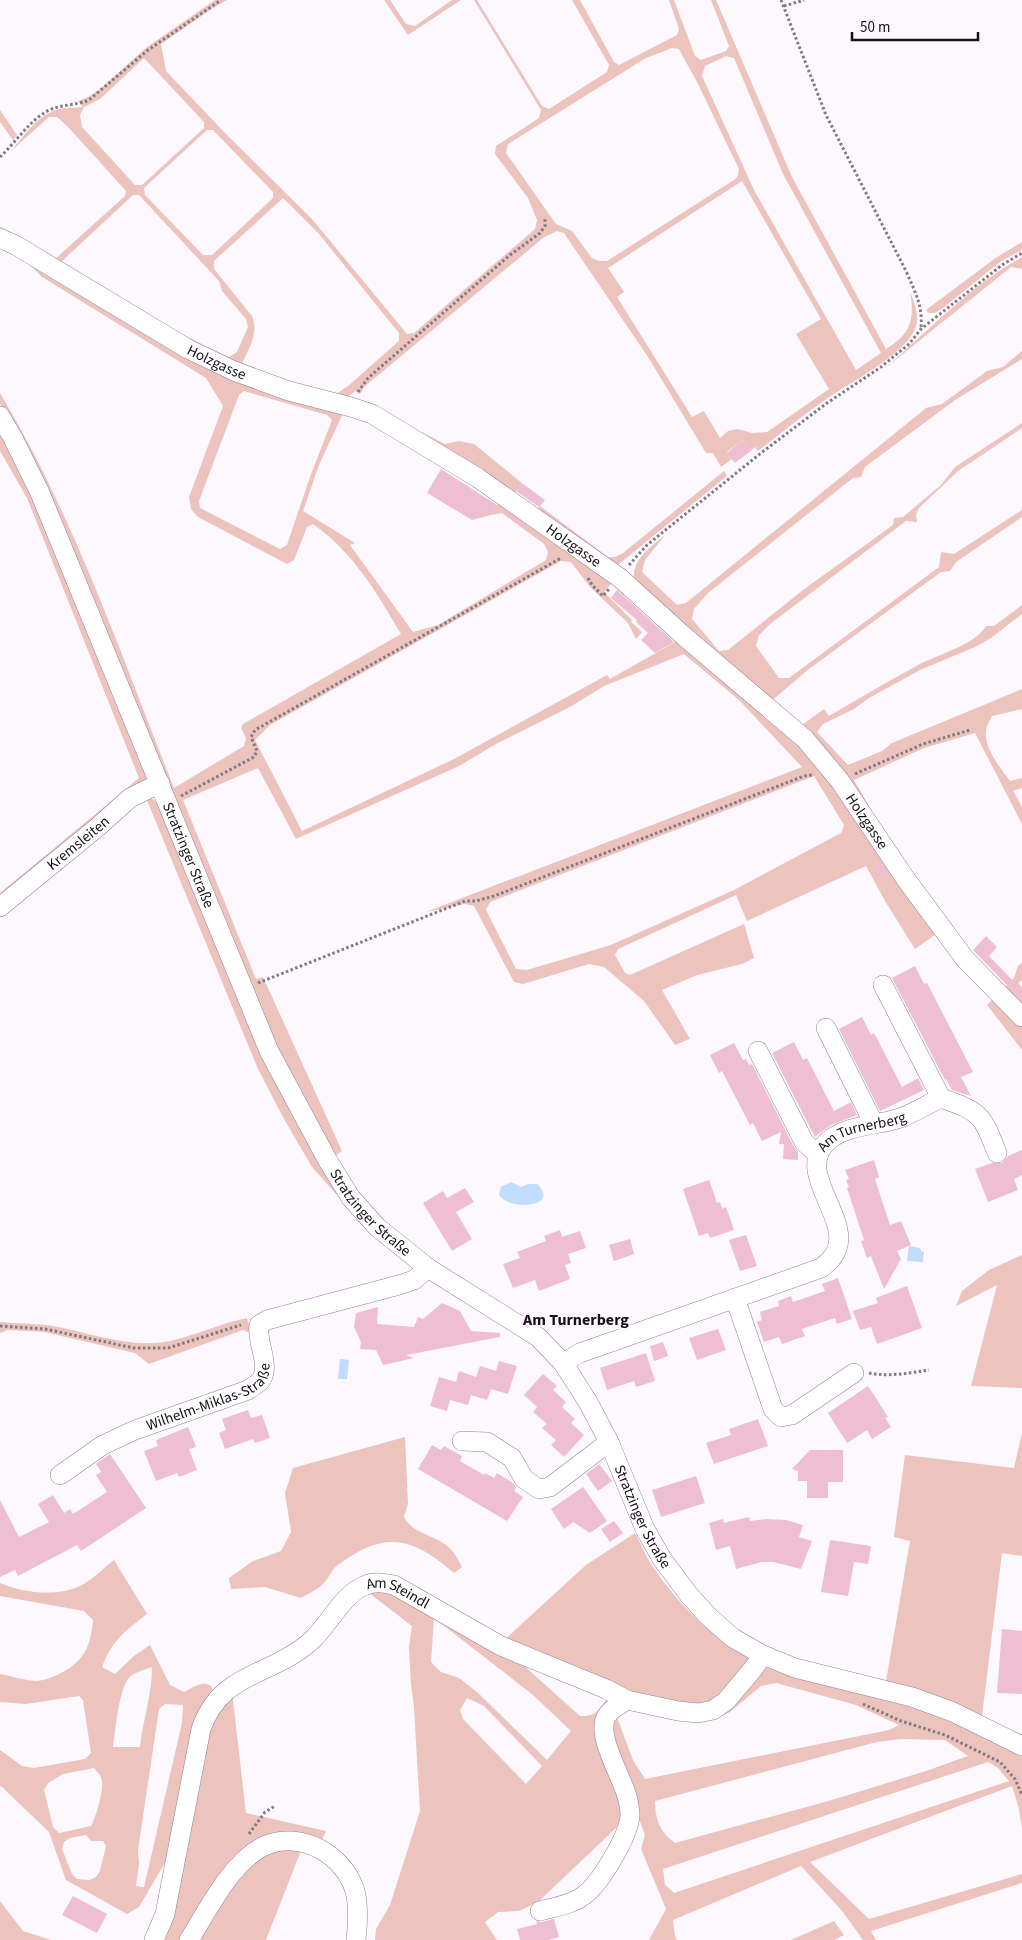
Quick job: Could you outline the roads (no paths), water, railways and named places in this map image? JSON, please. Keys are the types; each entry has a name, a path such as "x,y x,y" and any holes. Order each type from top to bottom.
{"street":[{"name":"Holzgasse","path":"0,238 17,246 188,349 234,371 289,390 372,414 478,478 620,578 685,637 804,738 840,781 905,878 964,958 1022,1017"},
{"name":"Stratzinger Straße","path":"0,416 14,438 40,493 269,1051 328,1161 351,1198 377,1227 428,1268 538,1337 563,1363 588,1402 609,1442 645,1529 662,1559 709,1617 733,1638 762,1655 795,1668 912,1697 953,1712 1022,1746"},
{"name":"Kremsleiten","path":"0,907 100,826 130,798 160,783"},
{"path":"883,985 942,1098 977,1112 987,1126 997,1153"},
{"path":"826,1028 874,1124"},
{"path":"758,1051 804,1142 818,1155"},
{"name":"Am Turnerberg","path":"563,1363 580,1353 821,1268 837,1250 838,1239 837,1226 816,1171 818,1155 828,1141 844,1132 900,1118 942,1098"},
{"name":"Wilhelm-Miklas-Straße","path":"60,1475 103,1445 135,1430 248,1390 261,1381 265,1368 258,1333 259,1325 267,1320 399,1285 414,1280 428,1268"},
{"path":"735,1298 774,1409 781,1417 792,1415 854,1373"},
{"path":"462,1441 487,1442 512,1458 524,1479 539,1489 550,1487 609,1442"},
{"name":"Am Steindl","path":"154,1940 165,1914 201,1730 215,1700 230,1687 297,1652 313,1639 350,1596 363,1586 379,1582 394,1585 501,1646 606,1689 627,1700 678,1711 698,1712 713,1710 726,1701 753,1669 762,1655"},
{"path":"540,1911 570,1903 583,1897 592,1888 614,1856 626,1832 630,1815 628,1798 610,1756 604,1726 606,1717 611,1710 627,1700"},
{"path":"189,1940 232,1873 247,1858 264,1847 282,1841 301,1841 319,1848 334,1859 346,1872 354,1889 358,1905 356,1940"}],"water":[{"path":"511,1182 521,1187 528,1184 537,1184 543,1192 543,1198 539,1202 523,1205 513,1204 505,1200 499,1195 501,1187"},
{"path":"909,1246 920,1248 924,1252 923,1262 907,1261"},
{"path":"340,1359 349,1360 347,1379 338,1379"}],"district":[{"name":"Am Turnerberg","path":"576,1319"}]}
